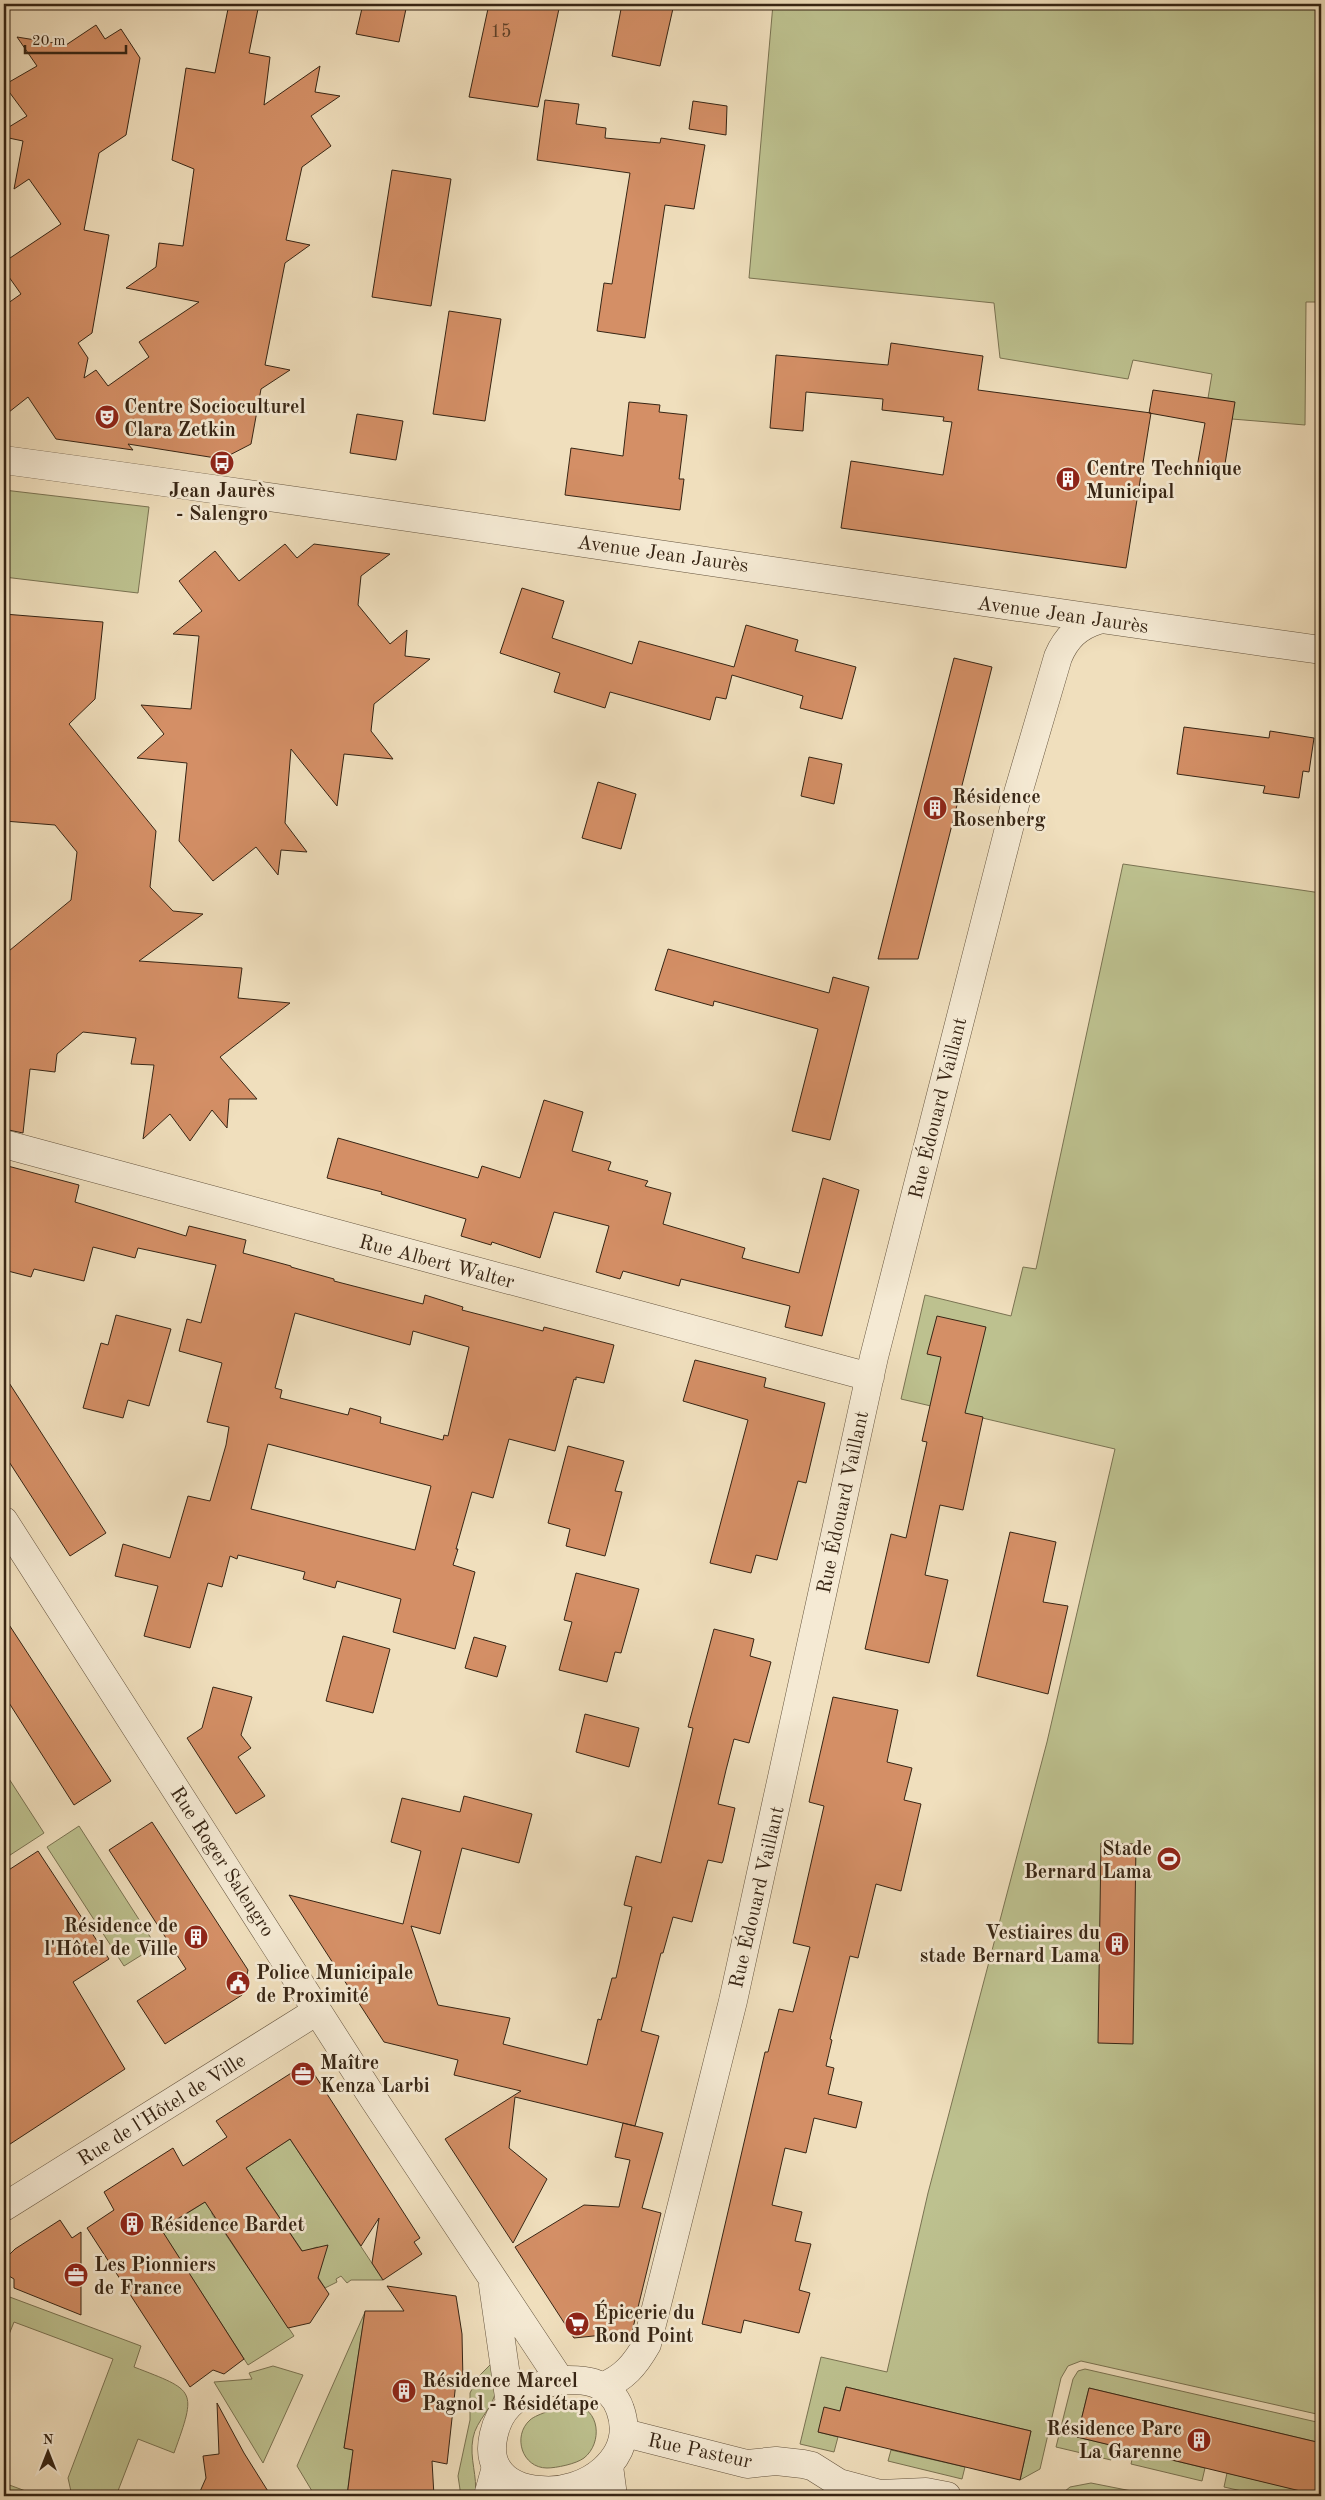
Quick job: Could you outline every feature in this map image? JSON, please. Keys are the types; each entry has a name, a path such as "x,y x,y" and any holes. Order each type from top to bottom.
{"street":[{"name":"Avenue Jean Jaurès","path":"4,460 401,515 1098,620 1321,650"},
{"name":"Rue Édouard Vaillant","path":"602,2387 630,2370 643,2351 649,2336 733,2001 870,1377 954,1038 1018,793 1058,657 1065,644 1076,631 1098,620"},
{"name":"Rue Albert Walter","path":"4,1144 870,1377"},
{"name":"Rue Roger Salengro","path":"4,1521 294,1971 317,2011 560,2380"},
{"name":"Rue de l'Hôtel de Ville","path":"4,2207 317,2011"},
{"name":"Rue Roger Salengro","path":"492,2276 510,2404"},
{"path":"488,2496 496,2468 493,2455 494,2433 497,2424 510,2404 529,2390 560,2380 585,2381 602,2387 616,2400 622,2415 625,2433 619,2452 609,2466 593,2478 563,2493 548,2491 525,2492 496,2468"},
{"name":"Rue Pasteur","path":"625,2433 747,2464 776,2461 812,2466 839,2483 880,2494 926,2492 947,2496"},
{"path":"609,2466 613,2496"}],"green space":[{"path":"773,4 1321,4 1321,302 1306,302 1305,425 1232,419 1208,398 1212,374 1133,360 1128,379 1000,358 994,303 749,278"},
{"path":"4,490 149,507 138,593 4,577"},
{"name":"Stade Bernard Lama","path":"1123,864 1321,893 1321,2415 1081,2361 1068,2366 1061,2378 1040,2469 1020,2480 1031,2431 846,2387 840,2411 818,2432 838,2437 834,2452 800,2444 821,2357 887,2372 928,2193 1047,1742 1115,1449 901,1399 925,1295 1011,1316 1023,1267 1036,1269"},
{"path":"4,1771 44,1833 4,1859"},
{"path":"79,1826 156,1946 124,1966 47,1847"},
{"path":"290,2139 383,2280 351,2280 347,2283 341,2276 336,2279 337,2282 325,2288 311,2266 321,2249 317,2247 303,2252 246,2168"},
{"path":"210,2199 212,2214 294,2336 248,2365 169,2242 157,2232"},
{"path":"7,2296 141,2346 134,2367 170,2382 180,2388 186,2395 188,2404 186,2416 174,2453 138,2439 116,2496 72,2496 68,2478 113,2359 14,2322 6,2342 4,2341 4,2304"},
{"path":"365,2312 344,2448 357,2451 351,2463 347,2496 315,2496 297,2466"},
{"path":"490,2365 493,2365 496,2389 495,2396 478,2425 473,2438 472,2453 475,2496 461,2496 458,2476 470,2420 470,2393 478,2377"},
{"path":"273,2366 303,2375 263,2463 214,2382 252,2379 249,2373"},
{"path":"1085,2369 1321,2423 1321,2443 1089,2388 1077,2437 1115,2446 1111,2460 1056,2447 1073,2379 1078,2371"},
{"path":"574,2405 589,2412 594,2419 596,2435 590,2452 580,2460 561,2466 547,2468 538,2467 531,2463 522,2450 521,2442 522,2434 530,2420 538,2415"},
{"path":"891,2450 965,2467 962,2479 888,2461"},
{"path":"1134,2451 1205,2468 1202,2481 1131,2464"},
{"path":"1227,2473 1307,2492 1306,2496 1264,2496 1224,2487"},
{"path":"4,2483 39,2496 4,2496"},
{"path":"1091,2483 1157,2496 1059,2496 1070,2487"}],"building":[{"path":"229,4 258,9 249,53 270,57 264,105 320,66 315,92 340,96 311,116 331,146 302,167 286,240 310,245 285,263 265,365 290,370 261,389 251,444 222,459 128,444 133,450 56,439 28,397 4,416 4,306 21,294 4,270 4,262 61,224 29,179 14,189 23,141 4,137 4,130 27,116 4,85 37,66 17,37 66,45 96,25 105,39 121,29 140,58 126,135 99,153 84,230 109,235 92,333 78,343 88,358 84,378 96,370 108,386 149,357 139,342 199,302 126,288 156,267 159,243 183,246 194,169 172,160 186,68 215,73"},
{"path":"363,4 407,4 399,42 356,34"},
{"path":"489,4 560,4 538,107 469,97"},
{"path":"622,4 674,4 660,66 612,56"},
{"path":"545,100 579,104 576,124 606,128 605,138 660,143 661,138 705,145 694,209 665,205 645,338 597,331 604,283 612,284 630,173 537,160"},
{"path":"693,101 727,106 726,135 689,129"},
{"path":"392,170 451,179 431,306 372,297"},
{"path":"449,311 501,319 485,421 433,414"},
{"path":"891,343 983,356 978,390 1151,413 1126,568 841,528 851,461 943,475 952,422 943,421 944,417 882,410 883,399 806,392 803,431 770,428 776,355 888,365"},
{"name":"Centre Technique Municipal","path":"1153,390 1235,402 1224,470 1197,467 1205,423 1149,413"},
{"path":"629,402 660,405 659,412 687,415 679,479 684,479 680,510 565,495 571,448 623,456"},
{"path":"357,414 403,421 396,460 350,453"},
{"path":"285,544 297,558 314,544 390,554 361,576 358,605 390,644 407,630 405,656 430,659 374,704 371,731 393,759 344,754 337,806 291,749 285,823 307,852 281,850 278,875 256,847 213,881 179,841 187,763 137,758 164,734 141,705 191,709 199,636 173,634 202,611 179,581 215,551 239,581"},
{"path":"522,588 564,601 552,638 632,664 639,641 734,667 746,625 798,640 795,651 856,667 842,719 800,708 803,696 732,675 726,699 716,697 710,720 610,692 605,708 554,692 560,673 500,653"},
{"path":"4,614 103,622 95,699 69,724 156,831 150,887 173,911 203,914 139,961 242,968 238,998 290,1003 220,1057 257,1099 229,1099 227,1128 212,1110 190,1141 170,1114 143,1139 154,1065 131,1064 136,1038 83,1032 57,1054 55,1072 30,1069 23,1133 4,1129 4,955 71,900 77,852 55,825 4,821"},
{"name":"Résidence Rosenberg","path":"954,658 992,667 918,959 878,959"},
{"path":"1184,727 1269,738 1270,731 1314,738 1309,772 1303,771 1299,798 1263,793 1265,786 1177,774"},
{"path":"809,757 842,764 834,804 801,796"},
{"path":"598,782 636,794 621,849 582,838"},
{"path":"668,949 829,993 833,977 869,987 830,1140 792,1131 818,1029 714,1001 713,1006 655,990"},
{"path":"544,1100 583,1112 572,1151 611,1162 608,1170 648,1181 645,1186 671,1193 663,1224 745,1248 742,1258 799,1273 823,1178 859,1190 822,1336 785,1327 790,1306 681,1279 679,1286 623,1271 620,1279 596,1272 609,1226 554,1212 540,1258 492,1242 491,1245 461,1236 466,1219 381,1194 382,1192 327,1178 338,1138 478,1178 482,1166 520,1178"},
{"path":"4,1165 79,1185 75,1202 186,1236 189,1226 246,1240 243,1253 334,1279 334,1281 423,1304 425,1295 463,1307 462,1310 543,1331 544,1327 614,1345 604,1383 576,1377 576,1380 574,1379 555,1451 509,1439 493,1498 472,1492 453,1565 475,1572 455,1649 393,1632 401,1599 337,1581 335,1588 303,1579 305,1572 238,1555 237,1559 230,1556 222,1587 208,1583 190,1648 144,1636 158,1586 115,1576 123,1544 170,1558 188,1496 210,1501 226,1445 229,1427 207,1422 222,1363 179,1351 187,1319 201,1323 216,1265 138,1248 135,1258 93,1247 84,1281 34,1269 31,1277 4,1270","holes":["295,1313 410,1345 413,1331 469,1347 448,1436 444,1435 443,1440 380,1423 381,1417 350,1408 348,1415 280,1398 282,1390 275,1388","268,1444 431,1486 415,1550 251,1509"]},
{"path":"116,1315 171,1329 149,1406 128,1400 123,1418 83,1408 101,1343 108,1345"},
{"path":"937,1316 986,1327 965,1413 983,1417 963,1510 940,1505 925,1575 948,1580 929,1663 865,1649 891,1534 906,1538 927,1442 922,1441 941,1357 927,1354"},
{"path":"695,1360 766,1378 764,1387 825,1403 806,1483 798,1481 777,1560 756,1555 751,1573 710,1563 748,1420 683,1401"},
{"path":"4,1375 106,1533 70,1556 4,1454"},
{"path":"568,1446 624,1461 615,1491 622,1492 605,1556 566,1546 570,1529 548,1523"},
{"path":"1010,1532 1056,1542 1043,1602 1068,1606 1048,1694 977,1676"},
{"path":"576,1573 639,1589 621,1653 615,1652 607,1682 559,1670 572,1622 564,1620"},
{"path":"4,1617 111,1781 74,1805 4,1695"},
{"path":"714,1629 754,1639 750,1656 771,1662 749,1743 734,1739 726,1770 718,1804 735,1808 723,1861 722,1863 708,1860 692,1922 673,1917 663,1953 661,1953 641,2031 659,2036 635,2126 515,2097 509,2148 547,2179 513,2243 445,2139 521,2091 454,2075 458,2060 384,2042 289,1895 403,1924 421,1851 391,1842 402,1798 460,1812 464,1796 532,1814 519,1863 462,1848 440,1934 411,1926 438,2005 510,2018 503,2044 587,2065 598,2019 601,2020 612,1978 616,1978 632,1907 624,1905 636,1856 661,1863 693,1728 688,1727"},
{"path":"343,1636 390,1649 373,1713 326,1701"},
{"path":"474,1637 506,1646 497,1677 465,1668"},
{"path":"213,1687 252,1697 241,1735 251,1748 238,1757 265,1796 236,1814 187,1738 202,1728"},
{"path":"833,1697 898,1710 887,1762 912,1768 904,1800 921,1804 901,1891 876,1884 858,1958 850,1956 830,2039 832,2040 826,2066 834,2068 828,2094 862,2102 856,2128 814,2118 806,2153 785,2148 772,2205 802,2212 795,2241 811,2244 799,2290 810,2293 799,2333 744,2320 741,2333 702,2324 765,2052 768,2052 779,2009 793,2012 810,1947 793,1943 824,1806 809,1802"},
{"path":"585,1714 639,1728 629,1767 576,1752"},
{"name":"Résidence de l'Hôtel de Ville","path":"152,1822 248,1970 242,1995 165,2044 137,2001 186,1969 109,1850"},
{"name":"Vestiaires du stade Bernard Lama","path":"1101,1843 1136,1844 1133,2044 1098,2043"},
{"path":"38,1851 109,1959 73,1982 125,2069 4,2148 4,1873"},
{"name":"Résidence Bardet","path":"307,2063 420,2238 414,2242 422,2254 383,2280 372,2263 379,2218 361,2246 290,2139 246,2168 302,2251 328,2245 318,2278 329,2294 310,2323 288,2328 205,2202 161,2229 244,2359 224,2374 213,2370 190,2387 87,2228 114,2210 104,2192 173,2148 183,2166 227,2137 216,2121"},
{"path":"623,2123 663,2133 642,2208 661,2213 632,2332 574,2338 515,2247 584,2205 619,2207 630,2160 615,2157"},
{"path":"60,2220 72,2238 81,2232 81,2315 14,2288 14,2279 4,2273 7,2257 15,2249"},
{"name":"Résidence Marcel Pagnol - Résidétape","path":"387,2286 456,2296 462,2334 463,2382 456,2382 447,2464 432,2461 434,2496 347,2496 353,2450 344,2448 365,2311 404,2311"},
{"name":"Résidence Parc La Garenne","path":"846,2387 1031,2431 1020,2480 818,2432 824,2407 840,2411"},
{"name":"Résidence Parc La Garenne","path":"1089,2388 1321,2443 1321,2496 1077,2437"},
{"path":"217,2403 244,2453 271,2496 198,2496 206,2478 203,2456 219,2454"}],"place":[{"name":"Centre Socioculturel Clara Zetkin","path":"107,417"},
{"name":"Jean Jaurès - Salengro","path":"222,463"},
{"name":"Centre Technique Municipal","path":"1068,479"},
{"name":"Résidence Rosenberg","path":"935,808"},
{"name":"Stade Bernard Lama","path":"1169,1859"},
{"name":"Résidence de l'Hôtel de Ville","path":"196,1937"},
{"name":"Vestiaires du stade Bernard Lama","path":"1117,1944"},
{"name":"Police Municipale de Proximité","path":"238,1983"},
{"name":"Maître Kenza Larbi","path":"303,2074"},
{"name":"Résidence Bardet","path":"132,2224"},
{"name":"Les Pionniers de France","path":"76,2275"},
{"name":"Épicerie du Rond Point","path":"577,2324"},
{"name":"Résidence Marcel Pagnol - Résidétape","path":"404,2391"},
{"name":"Résidence Parc La Garenne","path":"1199,2440"}]}
